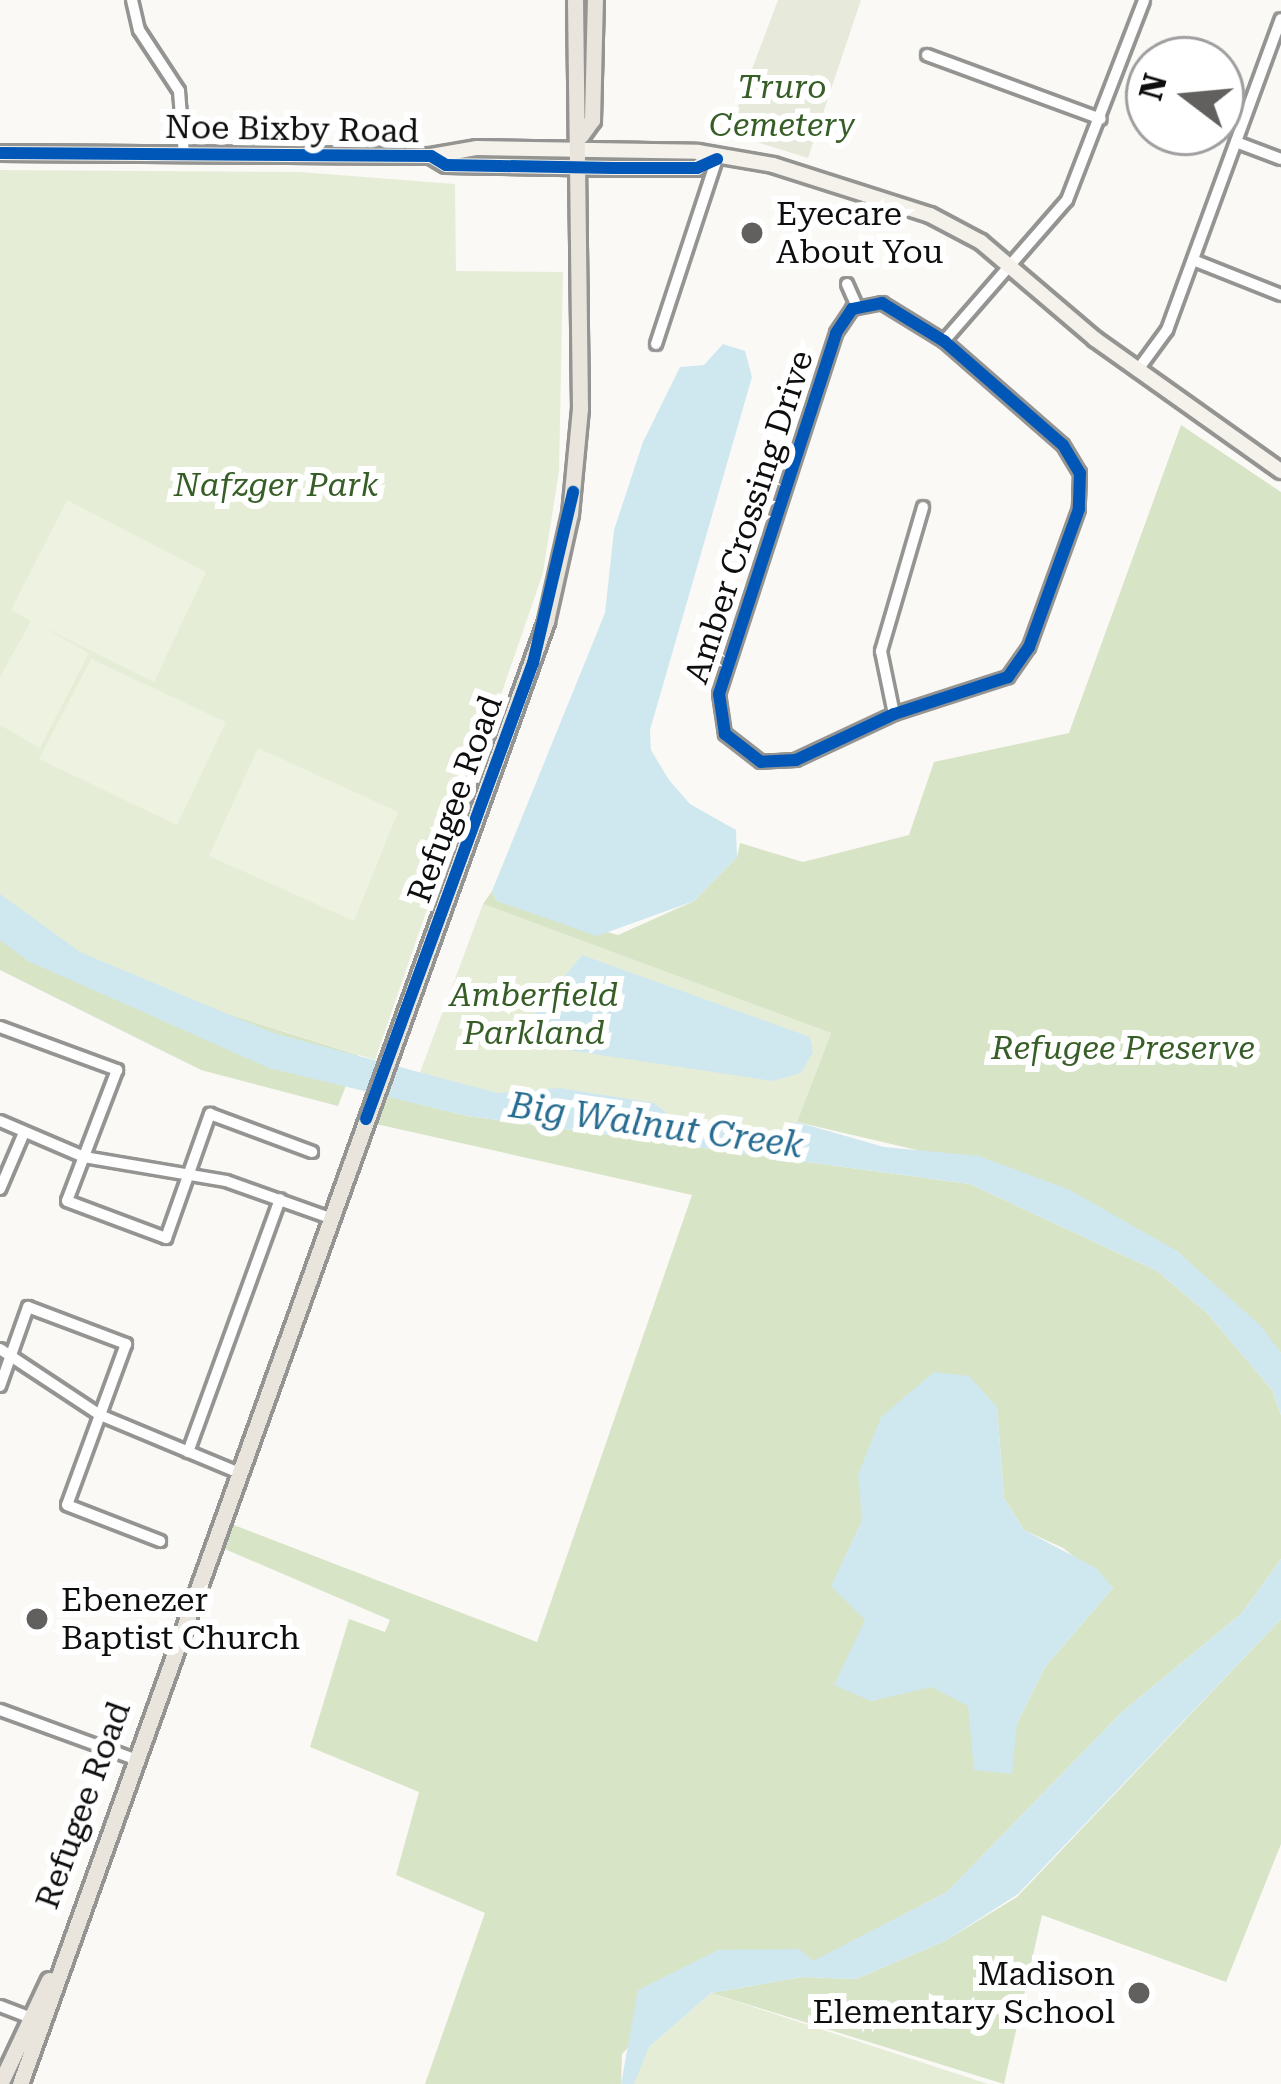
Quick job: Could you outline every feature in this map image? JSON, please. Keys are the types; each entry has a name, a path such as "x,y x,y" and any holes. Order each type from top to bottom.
{"main road":[{"path":"575,0 571,120 582,151"},
{"path":"582,151 592,120 595,0"},
{"name":"Refugee Road","path":"20,2084 36,2020 533,663 565,544 580,408 582,151"},
{"name":"Refugee Road","path":"0,2084 36,2020"}],"street":[{"path":"132,0 139,30 178,91 184,154"},
{"path":"944,340 1067,200 1144,0"},
{"path":"1245,118 1281,20"},
{"path":"927,55 1101,119"},
{"path":"1245,145 1281,159"},
{"name":"Noe Bixby Road","path":"0,153 430,156 445,148 698,152 712,159 772,165 930,215 1011,266 1137,371 1281,471"},
{"path":"1137,371 1167,331 1231,156"},
{"path":"656,344 712,159"},
{"path":"1192,260 1281,295"},
{"path":"847,284 857,306 882,303 944,340 1063,445 1082,485 1014,670 995,686 894,714 880,663 923,507"},
{"name":"Amber Crossing Drive","path":"857,306 842,320 797,438 774,540 719,694 719,720 735,747 756,760 784,763 894,714"},
{"path":"0,1027 117,1070 67,1201 166,1238 210,1114 312,1152"},
{"path":"0,1121 23,1135 84,1157 189,1173 330,1218"},
{"path":"0,1189 23,1135"},
{"path":"188,1452 280,1199"},
{"path":"0,1386 5,1353 28,1307 126,1344 67,1505 160,1540"},
{"path":"5,1353 100,1414 237,1472"},
{"path":"0,1710 132,1758"},
{"path":"0,2006 36,2020"}],"green space":[{"name":"Truro Cemetery","path":"778,0 861,0 808,158 728,133"},
{"name":"Nafzger Park","path":"0,170 300,172 455,184 456,271 563,272 559,471 543,573 375,1060 174,997 80,952 0,894"},
{"name":"Refugee Preserve","path":"1181,425 1281,492 1281,1353 1177,1251 917,1150 797,1122 831,1033 483,904 492,891 497,901 618,935 694,901 737,857 740,843 803,862 909,835 934,762 1069,733"},
{"path":"67,500 206,572 154,682 39,625 89,653 40,748 0,725 0,677 31,621 11,610"},
{"path":"91,659 226,722 177,825 39,759"},
{"path":"258,748 398,812 354,921 209,856"},
{"path":"0,894 80,952 174,997 358,1055 338,1106 201,1070 0,970"},
{"name":"Amberfield Parkland","path":"483,904 831,1033 790,1141 416,1083"},
{"path":"387,1096 467,1116 970,1184 1157,1271 1207,1313 1272,1390 1281,1415 1281,1559 1242,1613 1122,1712 947,1892 813,1962 719,1950 622,2054 621,2084 425,2084 485,1913 396,1875 419,1792 310,1747 349,1619 385,1632 390,1620 220,1547 229,1523 537,1642 692,1195 376,1124","holes":["997,1407 1004,1498 1024,1530 1063,1548 1113,1588 1045,1667 1017,1723 931,1686 871,1701 866,1620 832,1585 862,1521"]},
{"path":"1281,1619 1281,1844 1226,1982 1042,1915 1004,2084 711,1993 802,1977 856,1979 945,1941 1017,1897"},
{"path":"711,1993 988,2084 629,2084 649,2047"}],"water":[{"path":"723,344 745,351 752,377 650,730 651,750 669,780 690,804 736,830 737,857 694,901 597,936 497,901 492,891 605,613 614,530 643,442 680,367 704,365"},
{"name":"Big Walnut Creek","path":"0,894 80,952 273,1033 497,1093 560,1088 654,1103 677,1121 771,1134 797,1122 884,1147 979,1156 1070,1190 1177,1251 1261,1326 1281,1353 1281,1415 1272,1390 1207,1313 1157,1271 970,1184 467,1116 269,1068 28,961 0,940"},
{"path":"582,955 810,1037 813,1052 801,1073 772,1081 528,1044 525,1025"},
{"path":"934,1372 969,1376 997,1407 1004,1498 1024,1530 1096,1568 1113,1588 1045,1667 1017,1723 1012,1774 974,1770 968,1706 932,1687 871,1701 834,1685 865,1620 831,1586 862,1521 858,1475 881,1417"},
{"path":"1281,1559 1281,1619 1018,1894 945,1941 856,1979 802,1977 711,1993 649,2047 634,2084 621,2084 638,1990 718,1950 799,1949 813,1961 947,1892 1122,1712 1242,1613"}],"cycle path":[{"path":"0,153 431,156 446,165 613,168 697,168 717,159"},
{"path":"882,303 944,341 1063,445 1080,473 1079,509 1029,647 1008,677 894,714 796,760 761,762 725,734 719,694 836,333 852,309 882,303"},
{"path":"366,1119 533,663 573,492"}],"place":[{"name":"Eyecare About You","path":"752,233"},
{"name":"Ebenezer Baptist Church","path":"37,1619"},
{"name":"Madison Elementary School","path":"1139,1993"}]}
